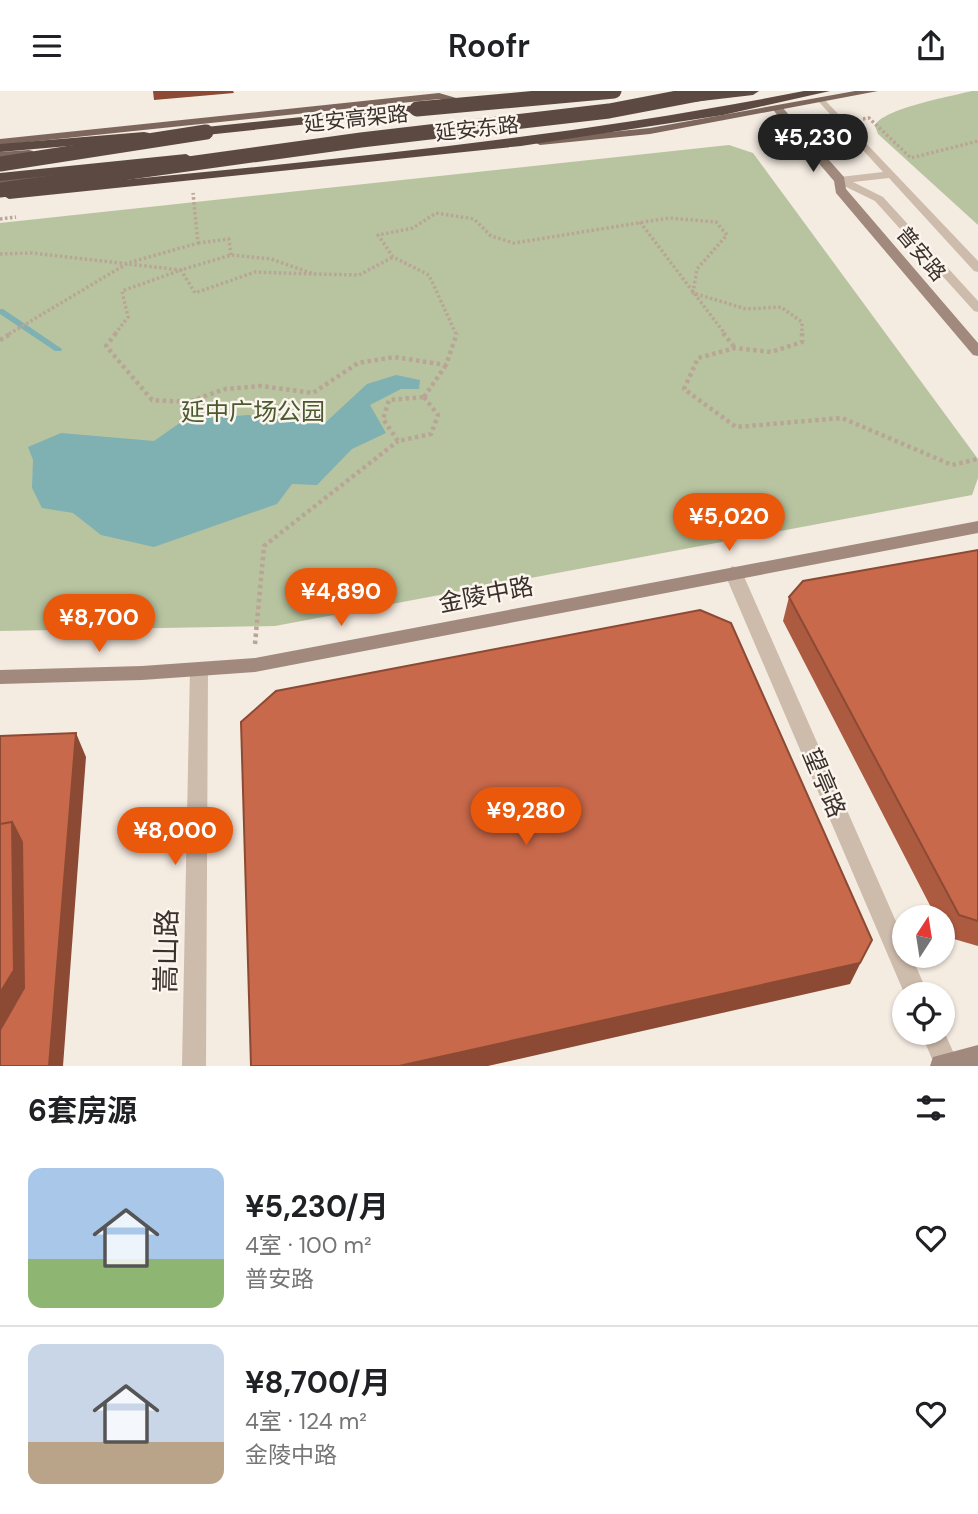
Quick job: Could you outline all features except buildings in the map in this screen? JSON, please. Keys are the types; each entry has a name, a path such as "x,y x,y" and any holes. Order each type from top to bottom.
{"highway":[{"path":"417,109 537,91"},
{"name":"延安高架路","path":"0,163 206,132 614,91"},
{"name":"延安高架路","path":"0,179 361,140 677,100 716,91"},
{"path":"677,100 753,91"},
{"path":"0,197 514,142 823,96"},
{"path":"0,148 206,132"},
{"path":"0,190 361,140"}],"main road":[{"name":"延安东路","path":"0,156 479,105 582,91"},
{"name":"延安东路","path":"0,179 441,135 716,91"},
{"name":"延安东路","path":"0,197 650,131 778,109 823,96 873,91"},
{"name":"延安东路","path":"0,142 439,96 479,105"}],"street":[{"name":"普安路","path":"778,109 840,180 840,190 978,352"},
{"name":"金陵中路","path":"0,677 255,665 978,527"},
{"name":"望亭路","path":"733,572 911,982"},
{"name":"嵩山路","path":"194,1066 199,669"},
{"path":"938,1045 945,1065 978,1057"}],"lane":[{"name":"普安路","path":"823,96 840,122 978,268"},
{"path":"840,180 889,175"},
{"name":"普安路","path":"840,180 879,199 978,309"}],"path":[{"path":"840,122 869,118 911,158 978,141"},
{"path":"193,192 198,243"},
{"path":"425,397 446,365 457,332 429,275 393,257 378,235 413,228 436,213 474,219 491,236 514,243 640,222 669,219 716,222 727,235 697,269 693,293"},
{"path":"640,222 735,348"},
{"path":"0,340 128,263 198,243 229,239 231,255"},
{"path":"0,254 33,253 181,270"},
{"path":"314,274 271,259 231,255 181,270 122,291 128,317 106,346 152,400 188,402 225,389 261,386 313,393 358,363 394,357 446,365"},
{"path":"181,270 195,293 255,272 359,275 393,257"},
{"path":"693,293 746,309 781,307 802,322 802,342 771,352 735,348 698,358 684,389 736,427 842,418 952,465 978,459"},
{"path":"255,665 255,624 264,545 398,441 431,434 438,415 425,397"},
{"path":"398,441 383,419 389,400 425,397"}],"green space":[{"path":"978,91 978,225 878,134 875,126 880,120 903,109"},
{"name":"延中广场公园","path":"729,145 753,153 978,459 978,478 972,495 275,626 0,631 0,223"}],"water":[{"path":"396,375 420,380 419,389 401,389 370,405 386,433 352,449 317,485 292,484 277,504 154,547 101,535 73,513 42,508 32,488 33,460 28,447 61,433 154,441 184,420 248,415 326,422 367,384"}],"waterway":[{"path":"0,311 58,349"}]}
